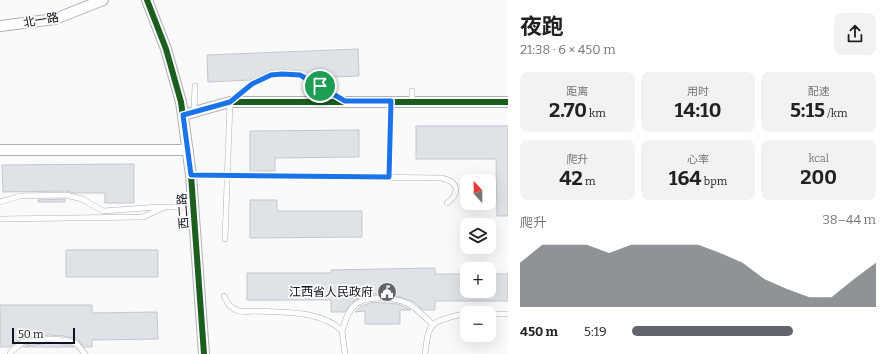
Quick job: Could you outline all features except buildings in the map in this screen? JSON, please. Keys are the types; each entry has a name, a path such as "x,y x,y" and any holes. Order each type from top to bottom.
{"street":[{"name":"北一路","path":"0,26 55,19 103,0"},
{"name":"西二路","path":"147,0 166,50 181,102 191,175 204,354"},
{"path":"183,115 230,102 508,102"},
{"path":"0,150 188,150"}],"lane":[{"path":"225,239 230,102 252,84 271,75 282,74 300,75 345,101"},
{"path":"194,86 194,112"},
{"path":"412,91 412,101"},
{"path":"389,177 391,101"},
{"path":"191,175 441,178 450,180 454,183 456,189 453,199 447,203"},
{"path":"0,202 20,196 66,195 82,199 103,211 165,207 193,207"},
{"path":"0,218 143,217 165,207"},
{"path":"224,296 228,305 237,311 287,313 312,316 336,324 342,331"},
{"path":"345,354 342,331 346,319 354,305 368,299 389,298 411,305 432,324"},
{"path":"496,314 508,314"},
{"path":"425,354 428,332 432,324 460,316"},
{"path":"10,354 22,342 49,339 64,340 76,343 85,354"}],"cycle path":[{"path":"147,0 166,49 181,102 191,175 204,354"},
{"path":"183,115 230,102 508,102"}],"place":[{"name":"江西省人民政府","path":"387,292"}],"route":[{"path":"271,75 300,75 320,86 345,101 391,101 389,177 191,175 183,115 230,102 252,84 271,75"}]}
